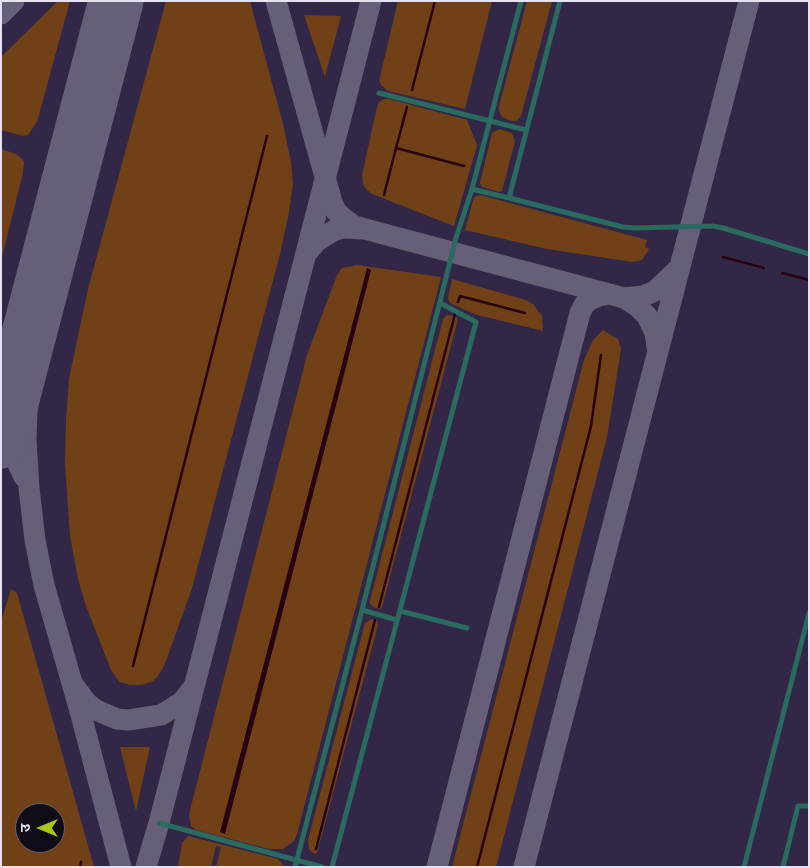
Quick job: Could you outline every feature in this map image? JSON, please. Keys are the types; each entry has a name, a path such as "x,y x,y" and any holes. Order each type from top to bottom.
{"lane":[{"path":"295,867 456,238 472,188 521,1"},
{"path":"509,198 560,1"},
{"path":"379,93 526,130"},
{"path":"472,188 623,227 712,226 809,254"},
{"path":"332,867 476,322 440,303"},
{"path":"362,610 398,620"},
{"path":"400,611 467,628"},
{"path":"744,867 809,613"},
{"path":"783,867 798,806 809,806"},
{"path":"159,823 322,867"}],"shaded area":[{"path":"1,1 809,1 809,867 1,867"},
{"path":"58,1 70,1 37,122 28,135 23,136 1,130 1,57"},
{"path":"166,1 250,1 283,124 291,162 293,183 280,254 192,588 165,664 158,676 153,681 142,685 130,685 120,682 111,670 86,606 78,579 70,536 65,464 66,421 69,379 88,289"},
{"path":"398,1 492,1 465,109 388,91 382,86 379,81"},
{"path":"527,1 552,1 521,116 516,121 511,121 502,117 499,106"},
{"path":"304,15 341,16 325,77"},
{"path":"384,99 467,120 477,145 454,226 372,194 363,184 362,175 377,107 379,102"},
{"path":"499,129 512,133 515,141 502,191 499,192 482,187 480,183 492,133"},
{"path":"1,149 16,154 24,162 23,173 1,261"},
{"path":"480,195 647,240 645,247 649,249 642,260 633,262 547,249 465,230 474,197"},
{"path":"357,265 441,277 297,834 294,841 283,849 269,849 196,830 191,826 189,814 307,355 337,275 342,268"},
{"path":"367,268 371,270 225,834 220,832"},
{"path":"452,279 526,300 533,304 542,316 543,331 474,314 450,303 448,298"},
{"path":"447,315 455,316 458,319 382,607 380,609 375,608 370,604 370,601 443,319"},
{"path":"603,330 618,339 621,349 607,437 496,867 452,867 584,360 593,340"},
{"path":"11,589 17,593 94,867 1,867 1,622"},
{"path":"372,619 377,620 378,625 317,853 315,854 309,849 308,840 365,623"},
{"path":"120,747 150,747 136,811"},
{"path":"188,836 278,859 285,867 216,867 221,847 216,846 211,867 178,867 182,843"}],"waterway":[{"path":"412,90 435,1"},
{"path":"396,148 407,107"},
{"path":"133,666 267,136"},
{"path":"384,195 396,148 464,166"},
{"path":"723,257 764,268"},
{"path":"782,273 809,280"},
{"path":"458,302 460,296 525,313"},
{"path":"379,607 455,314"},
{"path":"477,867 591,426 601,355"},
{"path":"316,849 375,620"},
{"path":"80,867 81,862"}],"taxiway":[{"path":"1,14 14,1"},
{"path":"276,1 332,202 336,211 342,217 354,226 362,228"},
{"path":"146,867 159,823 371,1"},
{"path":"524,867 749,1"},
{"path":"306,254 317,241 333,231 342,228 365,229 624,298 637,306 647,316 655,333 657,347"},
{"path":"624,298 643,296 655,291 677,270"},
{"path":"437,867 580,313 584,305 590,300 610,294"},
{"path":"39,299 29,357 26,440 35,540 44,585 80,711 121,867"},
{"path":"1,395 11,385 22,363"},
{"path":"1,439 15,457 24,477"},
{"path":"75,687 87,703 96,710 117,719 128,720 161,715 182,702 192,689"}],"runway":[{"path":"1,441 116,1"}]}
